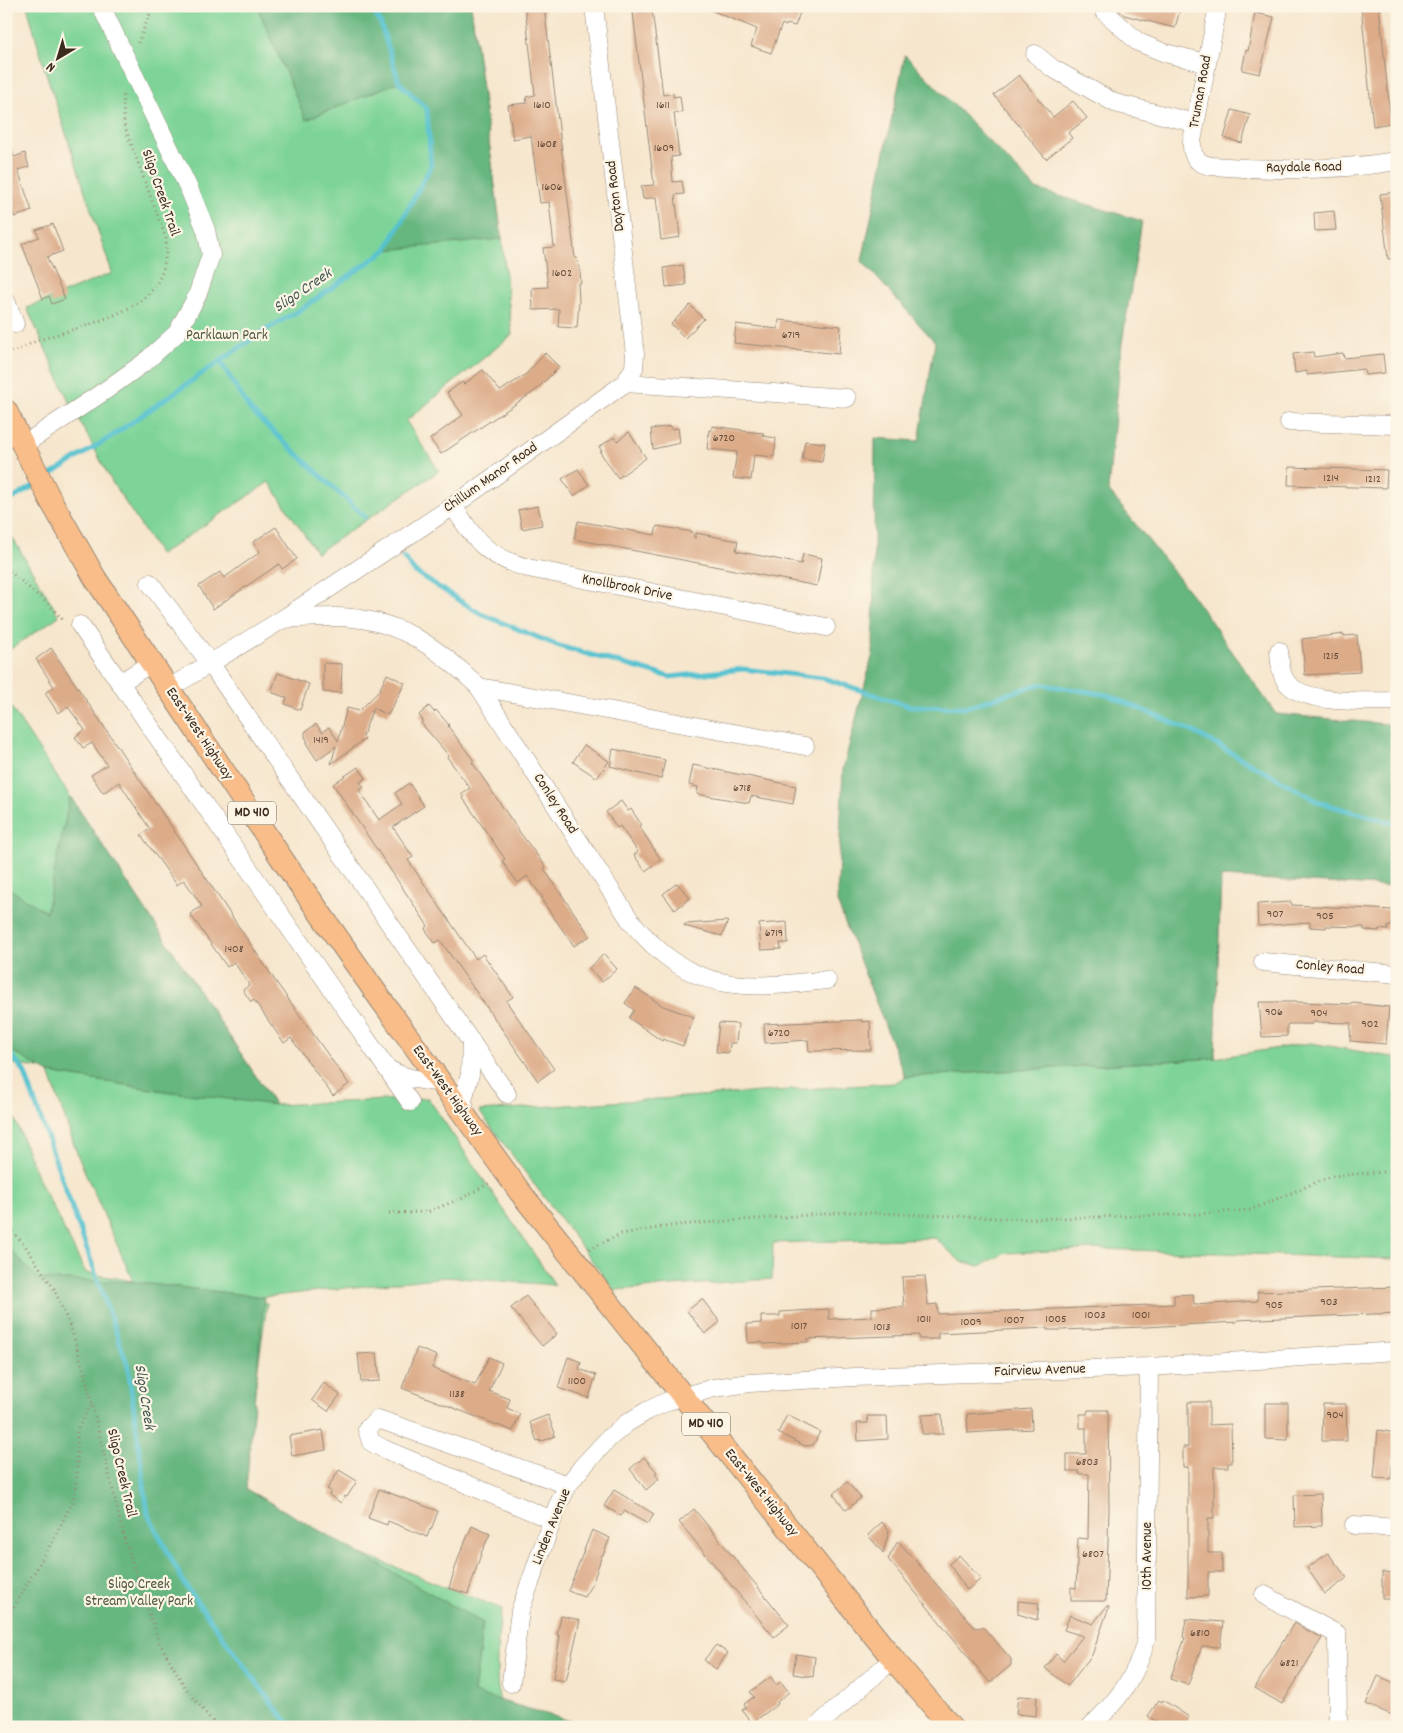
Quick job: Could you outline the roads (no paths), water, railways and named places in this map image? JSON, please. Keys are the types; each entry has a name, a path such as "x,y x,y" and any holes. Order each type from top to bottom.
{"main road":[{"name":"East-West Highway","path":"6,411 50,499 95,578 284,862 466,1118 572,1257 893,1659 951,1727"}],"street":[{"path":"25,450 138,367 177,333 197,296 211,255 206,230 190,191 128,66 101,6"},
{"name":"Dayton Road","path":"594,6 635,354 634,368 625,383"},
{"name":"Truman Road","path":"1212,166 1204,165 1194,157 1192,150 1195,122 1218,6"},
{"path":"1104,11 1138,42 1165,53 1206,63"},
{"path":"1035,54 1052,68 1115,103 1195,122"},
{"name":"Raydale Road","path":"1212,166 1315,170 1397,161"},
{"path":"6,300 15,324"},
{"path":"625,383 847,398"},
{"name":"Chillum Manor Road","path":"168,689 283,619 453,506 625,383"},
{"path":"1289,422 1397,425"},
{"name":"Knollbrook Drive","path":"453,506 474,538 487,551 509,563 826,627"},
{"path":"150,583 210,664 507,1094"},
{"name":"Conley Road","path":"283,619 334,617 366,619 393,626 415,636 438,650 479,687 630,920 656,949 686,970 702,977 741,986 777,986 827,980"},
{"path":"80,625 410,1102"},
{"path":"1279,651 1281,672 1288,684 1309,696 1330,699 1397,701"},
{"path":"120,683 151,663"},
{"path":"479,687 805,746"},
{"name":"Conley Road","path":"1263,962 1397,974"},
{"path":"466,1118 463,1100 470,1074 471,1041"},
{"path":"385,1067 398,1075 442,1084"},
{"name":"Fairview Avenue","path":"684,1397 714,1388 750,1383 854,1377 1149,1367 1397,1351"},
{"name":"10th Avenue","path":"1090,1727 1113,1704 1129,1682 1140,1661 1146,1639 1149,1367"},
{"name":"Linden Avenue","path":"511,1683 520,1611 552,1520 568,1485 596,1451 627,1423 658,1405 684,1397"},
{"path":"552,1520 384,1449 371,1442 367,1429 378,1419 568,1485"},
{"path":"1354,1525 1397,1528"},
{"path":"1264,1595 1337,1634 1338,1727"},
{"path":"816,1727 893,1659"}],"waterway":[{"name":"Sligo Creek","path":"47,477 109,438 265,330 300,310 386,250 431,166 427,109 399,82 380,22 370,6"},
{"path":"220,361 250,410 365,517"},
{"name":"Sligo Creek","path":"6,503 35,485"},
{"path":"403,557 415,572 481,614 559,646 670,677 743,669 823,678 909,706 966,707 1039,684 1108,695 1194,732 1321,803 1397,824"},
{"name":"Sligo Creek","path":"6,1049 24,1071 128,1366 148,1514 185,1585 276,1709 292,1727"}],"park label":[{"name":"Parklawn Park","path":"227,336"},
{"name":"Sligo Creek Stream Valley Park","path":"139,1594"}]}
